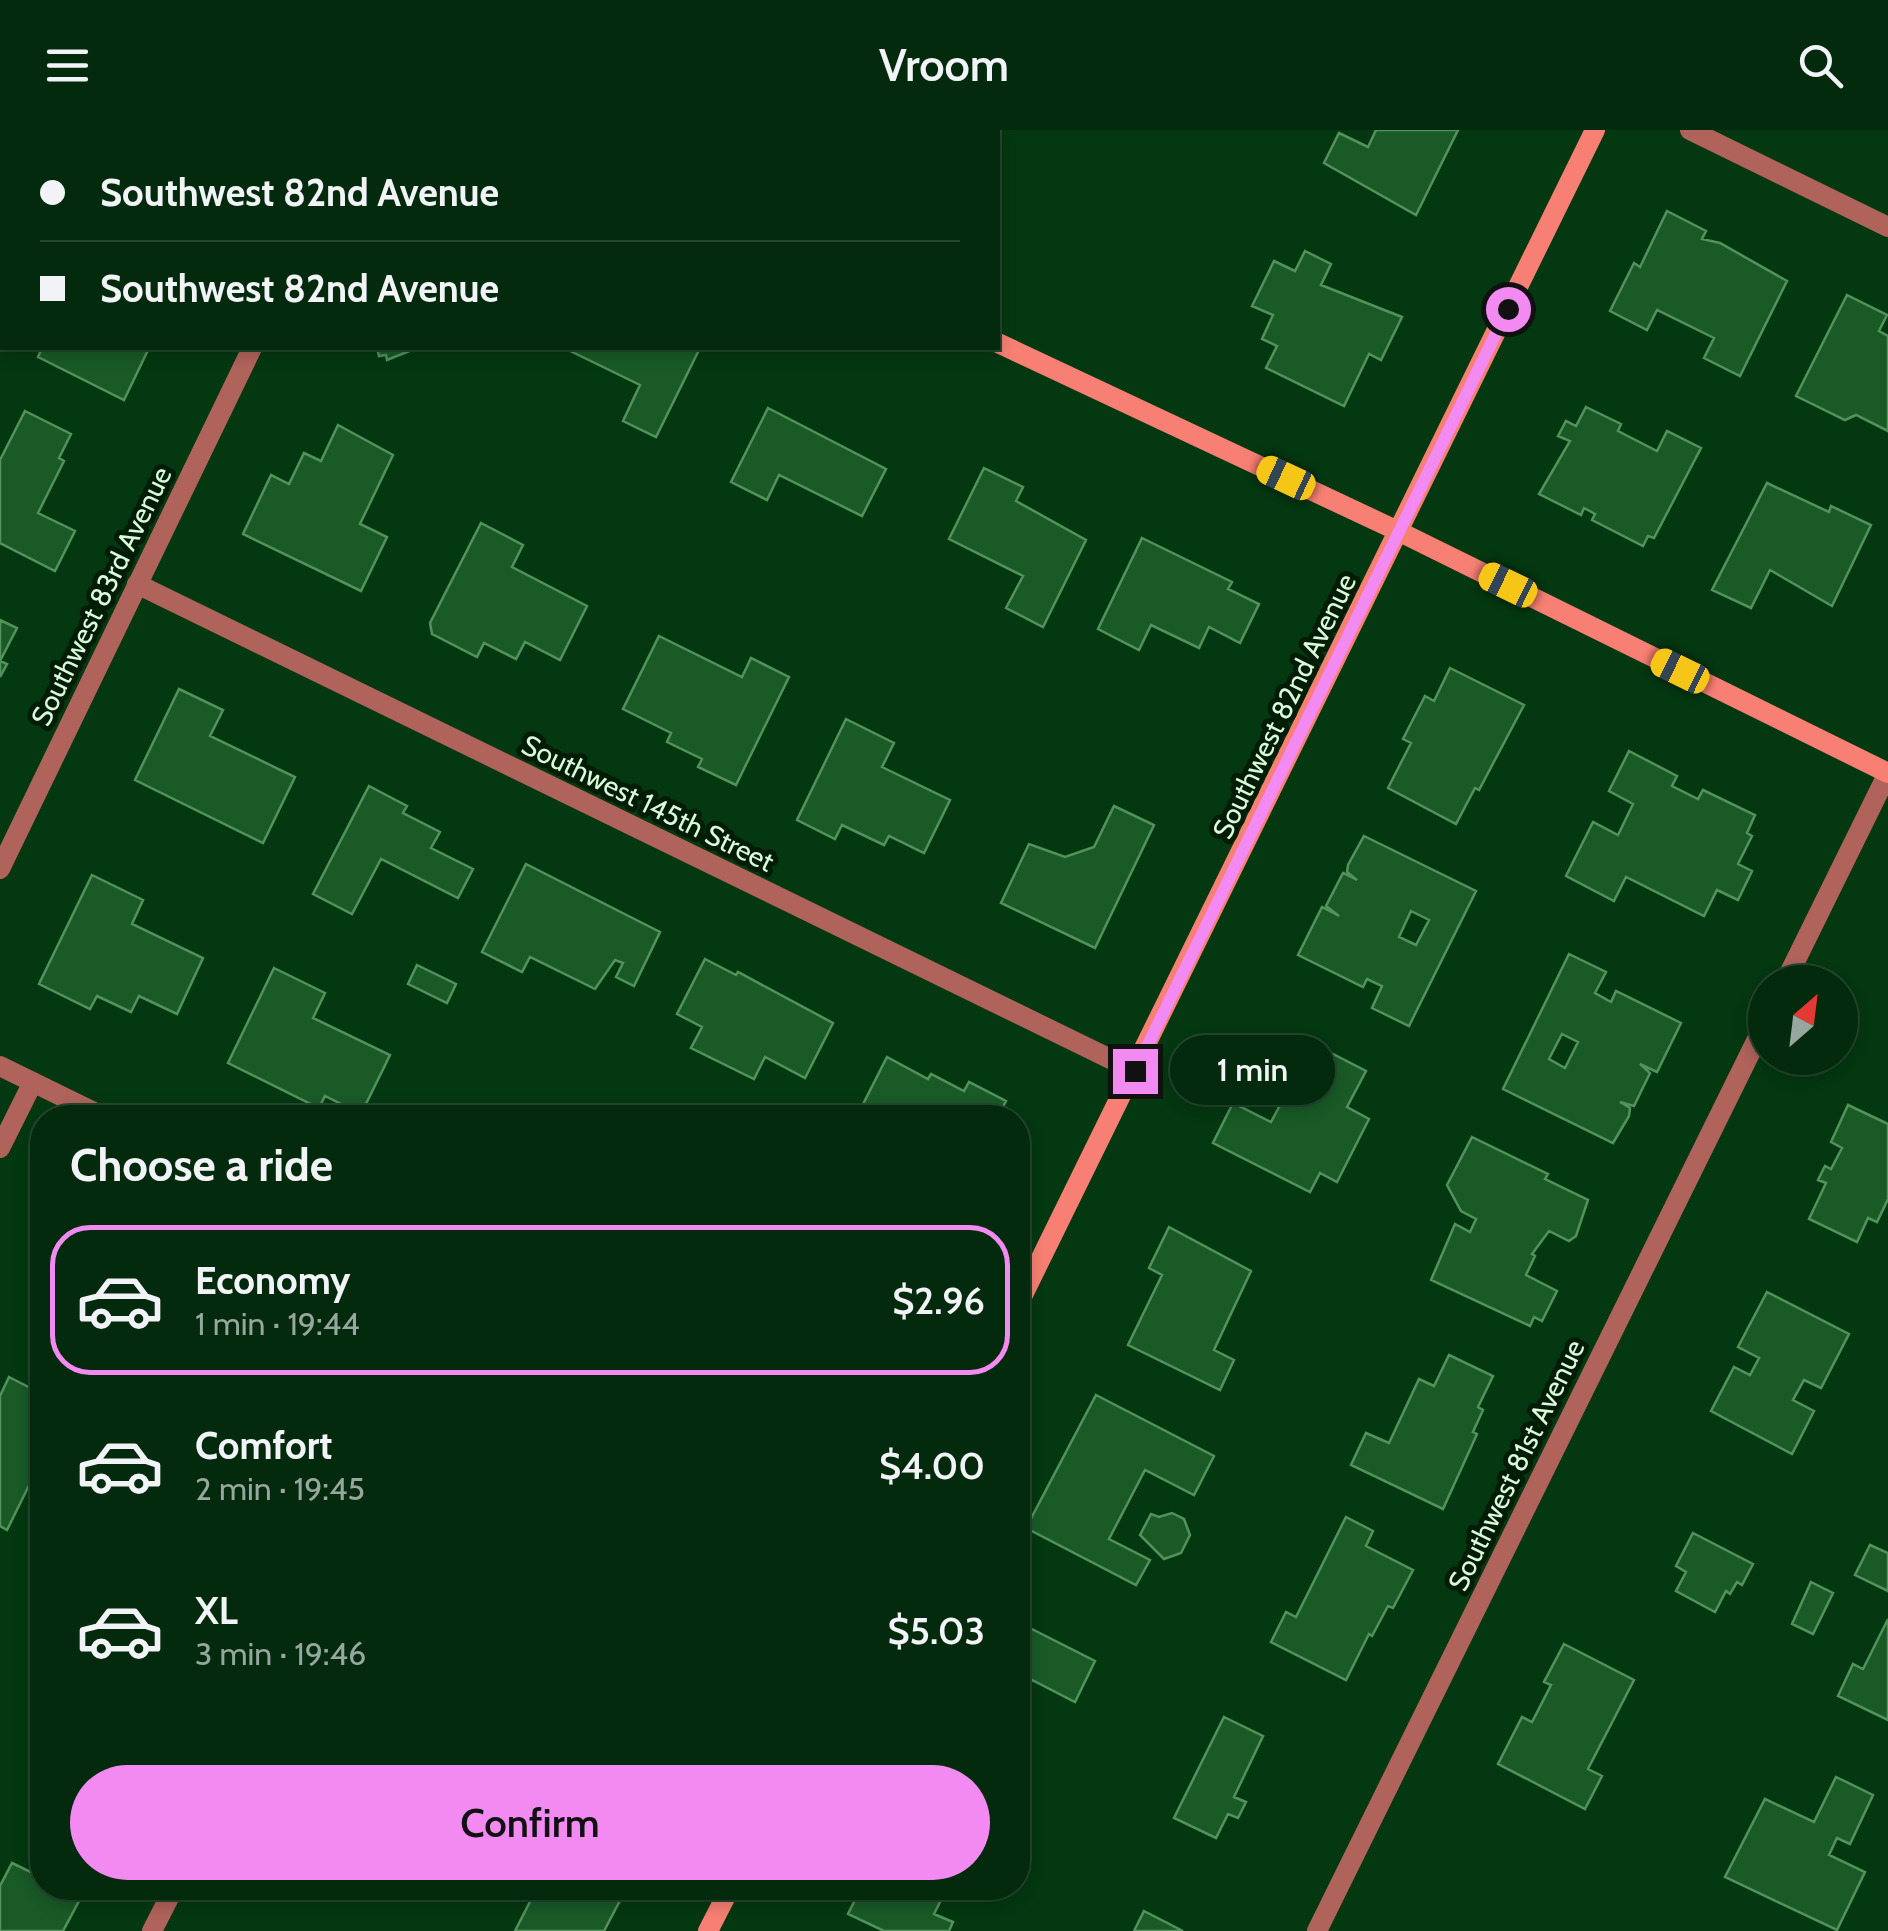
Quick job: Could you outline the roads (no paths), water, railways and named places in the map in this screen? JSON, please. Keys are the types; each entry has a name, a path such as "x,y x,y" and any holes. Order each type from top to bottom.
{"street":[{"name":"Southwest 82nd Avenue","path":"1030,1281 1595,130"},
{"path":"1690,130 1888,227"},
{"path":"1000,343 1400,532 1888,773 1793,965"},
{"name":"Southwest 83rd Avenue","path":"0,869 251,350"},
{"name":"Southwest 145th Street","path":"137,584 1135,1071"},
{"name":"Southwest 81st Avenue","path":"1317,1931 1748,1057"},
{"path":"0,1066 80,1105"},
{"path":"0,1148 33,1082"},
{"path":"152,1931 168,1900"},
{"path":"708,1931 724,1900"}]}
